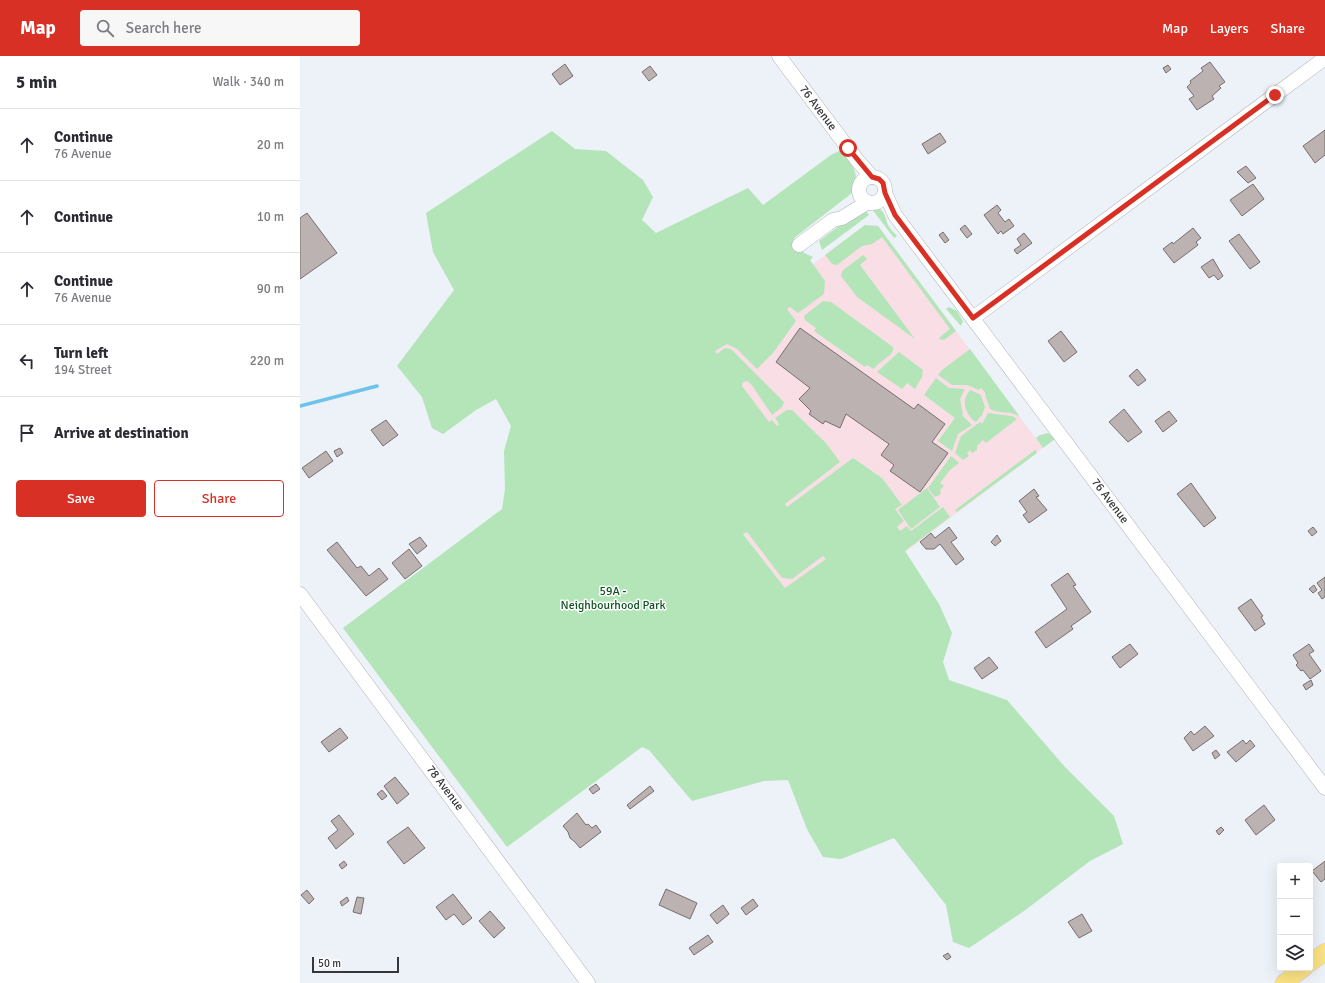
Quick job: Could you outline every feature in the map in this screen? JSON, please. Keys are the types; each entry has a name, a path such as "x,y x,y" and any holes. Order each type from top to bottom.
{"main road":[{"path":"1313,961 1325,952"},
{"path":"1284,983 1300,971"}],"street":[{"name":"76 Avenue","path":"779,56 857,160 871,190 895,215 1325,788"},
{"path":"973,318 1325,58"},
{"path":"800,245 833,220 842,218 871,190"},
{"name":"78 Avenue","path":"300,594 588,983"}],"shaded area":[{"path":"865,225 878,226 1043,448 852,592 785,589 640,395"}],"green space":[{"name":"59A - Neighbourhood Park","path":"552,131 575,149 606,151 643,180 653,197 642,220 656,233 748,188 763,205 831,155 841,150 852,165 856,175 855,187 852,193 794,238 804,253 813,257 810,260 825,281 824,294 798,313 790,307 787,309 796,321 773,353 757,369 737,349 727,344 715,351 717,354 725,348 731,349 784,402 782,407 772,415 751,384 747,381 743,382 742,386 769,422 772,420 777,426 779,424 775,418 787,410 792,410 826,443 840,462 785,504 787,507 853,458 882,478 902,505 895,509 904,521 897,527 900,531 907,526 911,531 943,507 950,517 905,551 939,604 952,633 943,662 949,680 1007,700 1065,767 1114,816 1123,844 1090,861 1024,911 969,948 953,942 946,905 894,838 841,859 823,857 807,829 788,780 764,781 692,801 649,750 642,747 507,847 343,628 502,509 505,489 504,451 511,426 496,399 476,410 443,434 432,428 422,397 397,366 454,290 433,252 426,213","holes":["747,532 782,578 792,579 823,556 826,559 785,588 743,534"]},
{"path":"872,206 882,211 892,231 897,236 894,238 872,209"},
{"path":"863,208 869,215 822,250 819,241"},
{"path":"865,225 878,226 956,331 944,340 939,339 950,329 882,237 872,244 862,246 837,265 832,264 825,255"},
{"path":"863,255 867,259 860,265 915,339 857,297 841,276 842,271"},
{"path":"823,301 831,302 893,347 893,351 874,369 867,365 865,367 814,331 816,328 805,320 804,316"},
{"path":"949,307 957,311 963,321 961,326 946,309"},
{"path":"970,349 1020,417 1012,413 998,412 990,409 985,395 986,394 981,388 979,390 967,385 952,385 938,375 942,370"},
{"path":"899,352 923,370 922,377 915,389 907,383 902,389 877,372"},
{"path":"936,378 949,388 965,389 960,399 962,415 972,425 958,434 952,451 938,441 955,418 924,395"},
{"path":"971,390 981,395 985,407 982,415 976,422 969,416 965,407 966,398"},
{"path":"988,413 1012,416 1017,419 986,443 983,440 977,446 977,450 972,453 970,450 967,453 969,456 963,460 955,453 961,436 980,422 982,424"},
{"path":"1048,433 1055,439 1043,448 1036,438 1040,435"},
{"path":"1035,450 1037,453 957,512 955,510"},
{"path":"951,456 959,463 950,470 940,483 944,486 940,490 941,494 935,497 928,488"},
{"path":"927,488 940,507 911,529 898,510"}],"building":[{"path":"1210,62 1225,82 1219,86 1221,88 1212,96 1214,99 1197,110 1189,99 1194,96 1187,87 1191,83 1190,81 1203,71 1201,68"},
{"path":"565,64 573,76 560,85 552,74"},
{"path":"1168,65 1171,69 1166,73 1163,68"},
{"path":"650,66 657,75 649,81 642,72"},
{"path":"1325,130 1325,155 1315,163 1303,146"},
{"path":"940,133 946,142 928,154 922,144"},
{"path":"1246,166 1256,178 1248,183 1237,172"},
{"path":"1253,184 1264,199 1242,216 1230,200"},
{"path":"997,205 1001,210 998,213 1005,222 1009,219 1014,226 1003,234 1001,231 998,234 984,215"},
{"path":"307,213 337,253 300,279 300,218"},
{"path":"965,225 972,234 967,238 960,229"},
{"path":"1193,228 1201,238 1196,242 1198,245 1174,263 1163,249 1172,242 1173,244"},
{"path":"943,232 949,240 945,243 939,235"},
{"path":"1024,233 1032,243 1017,254 1014,250 1021,245 1017,239"},
{"path":"1239,234 1260,262 1250,269 1229,241"},
{"path":"1213,259 1223,276 1218,280 1214,275 1209,278 1201,267"},
{"path":"800,328 914,409 918,404 945,424 932,442 948,453 920,492 890,471 894,465 881,455 889,444 846,414 840,428 825,421 823,424 809,414 811,411 799,399 810,388 776,362"},
{"path":"1061,331 1077,352 1064,362 1048,341"},
{"path":"1137,369 1146,380 1138,386 1129,376"},
{"path":"1124,409 1142,432 1128,442 1109,422"},
{"path":"1169,411 1177,421 1163,432 1155,421"},
{"path":"386,420 398,435 383,446 371,430"},
{"path":"340,448 343,453 337,457 334,451"},
{"path":"326,451 333,461 309,478 302,468"},
{"path":"1191,483 1216,518 1204,527 1177,494"},
{"path":"1034,489 1039,496 1036,497 1047,510 1029,523 1023,515 1027,512 1019,501"},
{"path":"949,527 957,538 951,542 964,559 956,565 940,544 934,549 926,549 920,542 931,533 935,538"},
{"path":"1313,527 1317,532 1312,536 1308,531"},
{"path":"997,535 1001,541 995,546 991,542"},
{"path":"420,537 427,546 417,554 409,544"},
{"path":"337,542 357,568 361,566 369,576 379,568 388,579 366,596 327,550"},
{"path":"409,549 422,566 405,579 392,563"},
{"path":"1068,573 1076,585 1073,586 1091,612 1071,626 1073,629 1046,648 1035,632 1067,609 1051,585"},
{"path":"1325,577 1325,597 1322,599 1318,593 1322,590 1317,583"},
{"path":"1314,585 1317,590 1313,593 1309,589"},
{"path":"1251,599 1263,616 1261,617 1265,624 1255,631 1238,608"},
{"path":"1130,644 1138,654 1120,668 1112,657"},
{"path":"1309,644 1314,651 1309,654 1321,671 1310,679 1303,670 1301,671 1296,665 1298,663 1293,655"},
{"path":"989,657 998,668 982,679 974,668"},
{"path":"1311,680 1313,685 1306,690 1303,685"},
{"path":"1205,726 1214,736 1193,751 1184,738 1191,731 1194,735"},
{"path":"340,728 348,738 329,752 321,742"},
{"path":"1243,740 1246,744 1250,740 1255,746 1236,762 1227,752"},
{"path":"1216,750 1220,755 1215,759 1212,753"},
{"path":"395,777 409,794 397,804 384,786"},
{"path":"596,784 600,789 593,794 589,789"},
{"path":"650,786 654,791 630,809 627,805"},
{"path":"382,790 387,796 382,800 377,794"},
{"path":"1264,805 1275,820 1256,835 1245,820"},
{"path":"577,813 586,825 588,824 592,828 596,825 601,832 580,848 570,838 568,832 563,826"},
{"path":"339,815 354,834 336,849 328,838 338,830 331,821"},
{"path":"408,827 425,848 404,864 387,842"},
{"path":"1221,827 1224,830 1219,835 1216,831"},
{"path":"344,861 347,865 342,869 339,865"},
{"path":"1325,861 1325,879 1321,882 1313,870"},
{"path":"666,889 697,903 690,919 659,905"},
{"path":"307,890 314,899 309,904 301,895"},
{"path":"453,894 472,918 463,925 454,914 446,920 436,907"},
{"path":"347,897 349,901 342,906 340,902"},
{"path":"357,897 364,898 361,914 353,912"},
{"path":"753,899 758,906 746,915 741,908"},
{"path":"723,905 729,914 717,924 710,915"},
{"path":"490,911 505,928 494,938 479,921"},
{"path":"1082,914 1092,931 1079,938 1068,922"},
{"path":"708,935 713,942 694,955 689,948"},
{"path":"948,953 951,957 947,960 943,956"}],"waterway":[{"path":"300,406 377,386"}],"route":[{"path":"848,148 872,177 876,177 883,183 889,204 895,215 973,318 1275,95"}]}
